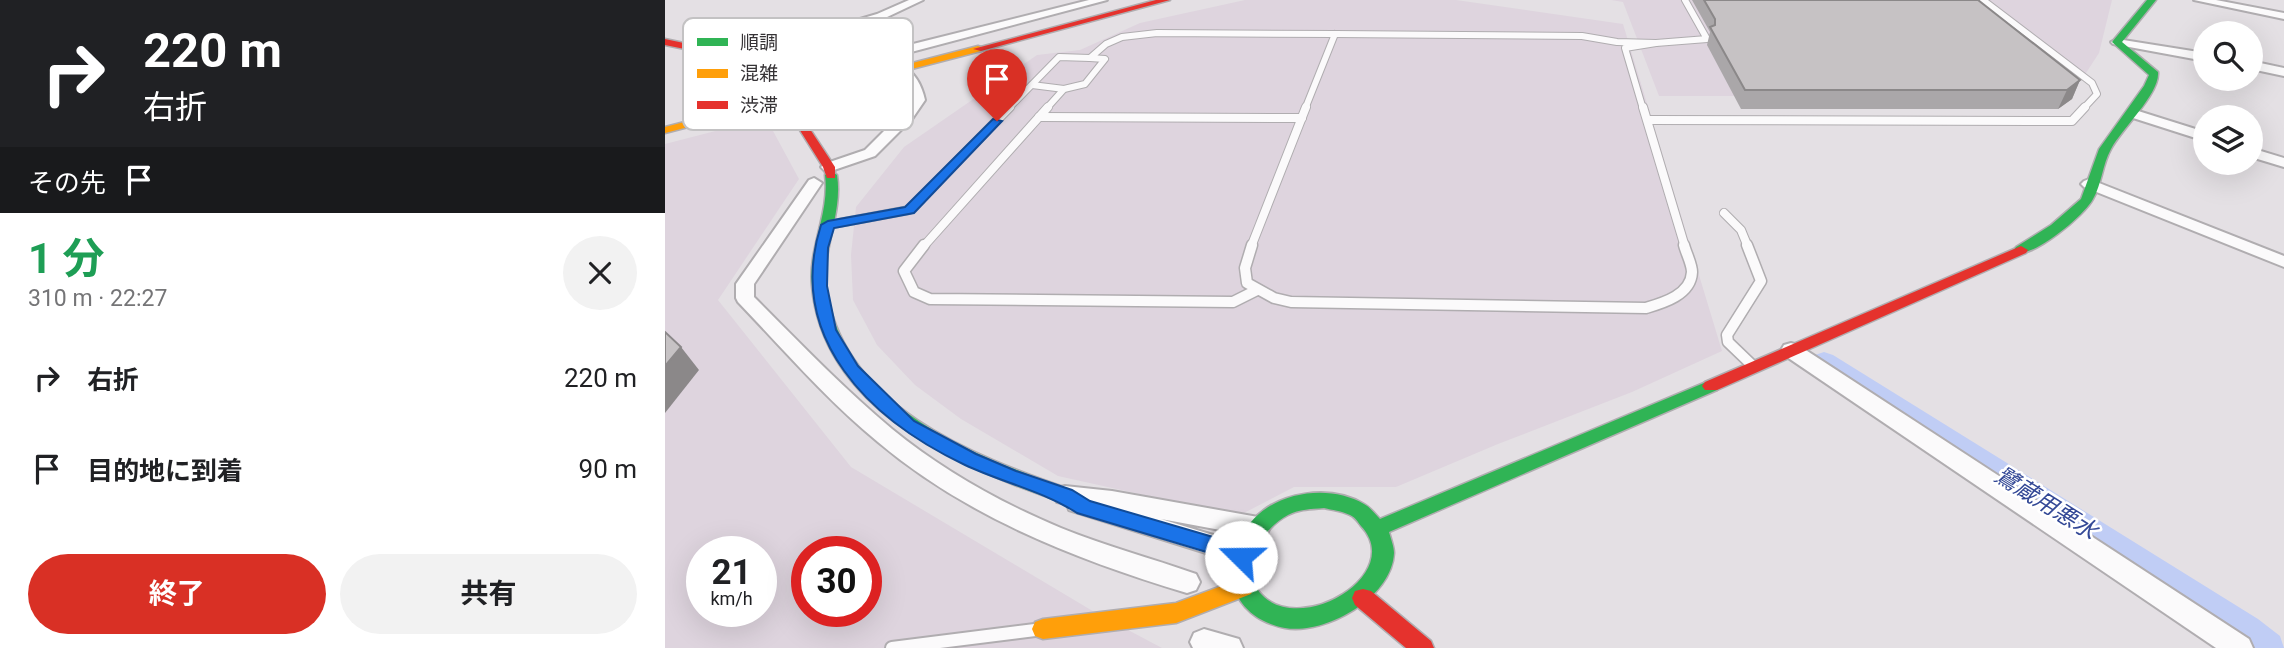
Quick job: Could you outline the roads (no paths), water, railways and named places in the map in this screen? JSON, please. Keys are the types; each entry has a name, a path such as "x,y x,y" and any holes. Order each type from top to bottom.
{"street":[{"path":"864,18 881,13 906,0"},
{"path":"870,18 918,0"},
{"path":"913,48 1102,0"},
{"path":"913,58 1128,0"},
{"path":"913,67 1166,0"},
{"path":"2117,41 2152,0"},
{"path":"2199,0 2284,16"},
{"path":"2117,41 2193,55"},
{"path":"1379,528 2001,261 2045,237 2088,200 2089,184 2111,137 2135,114 2150,91 2154,74 2117,41"},
{"path":"665,42 683,46"},
{"path":"2263,68 2284,72"},
{"path":"913,83 918,100 913,107"},
{"path":"2135,114 2193,133"},
{"path":"665,119 683,115"},
{"path":"665,130 683,124"},
{"path":"803,130 822,175 834,187 821,248 819,286 828,330 851,370 908,425 979,463 1065,495 1084,507 1230,550 1241,557"},
{"path":"893,130 870,153 822,175 745,284 745,298 850,405 911,456 967,493 1034,529 1145,570 1187,582"},
{"path":"2263,156 2284,163"},
{"path":"2089,184 2284,262"},
{"path":"1791,350 2228,638 2239,648"},
{"path":"1065,495 1112,500 1258,527"},
{"path":"1324,500 1357,508 1370,516 1379,528 1385,551 1384,563 1373,587 1363,598 1331,617 1294,621 1263,610 1251,600 1243,587 1240,575 1241,557 1248,539 1258,527 1289,506 1324,500"},
{"path":"1043,629 1176,613 1243,587"},
{"path":"1363,598 1423,648"}],"lane":[{"path":"1090,58 1106,44 1144,33 1582,36 1617,43 1707,39 1685,0"},
{"path":"1648,120 2072,121 2097,94 2092,83 1983,0"},
{"path":"1335,33 1245,268 1247,283 1257,290 1291,302 1646,308 1666,303 1679,296 1689,286 1692,272 1625,48 1656,43"},
{"path":"828,225 909,210 1031,85 1059,57 1105,59 1085,84 1064,89 1031,85"},
{"path":"1064,89 912,259 904,271 914,292 930,299 1233,302 1257,290"},
{"path":"1039,117 1302,118"},
{"path":"1724,213 1741,230 1761,281 1727,335 1728,342 1753,366"},
{"path":"892,648 1043,629"}],"waterway":[{"name":"鷺蔵用悪水","path":"1824,361 2246,630 2267,648"}]}
